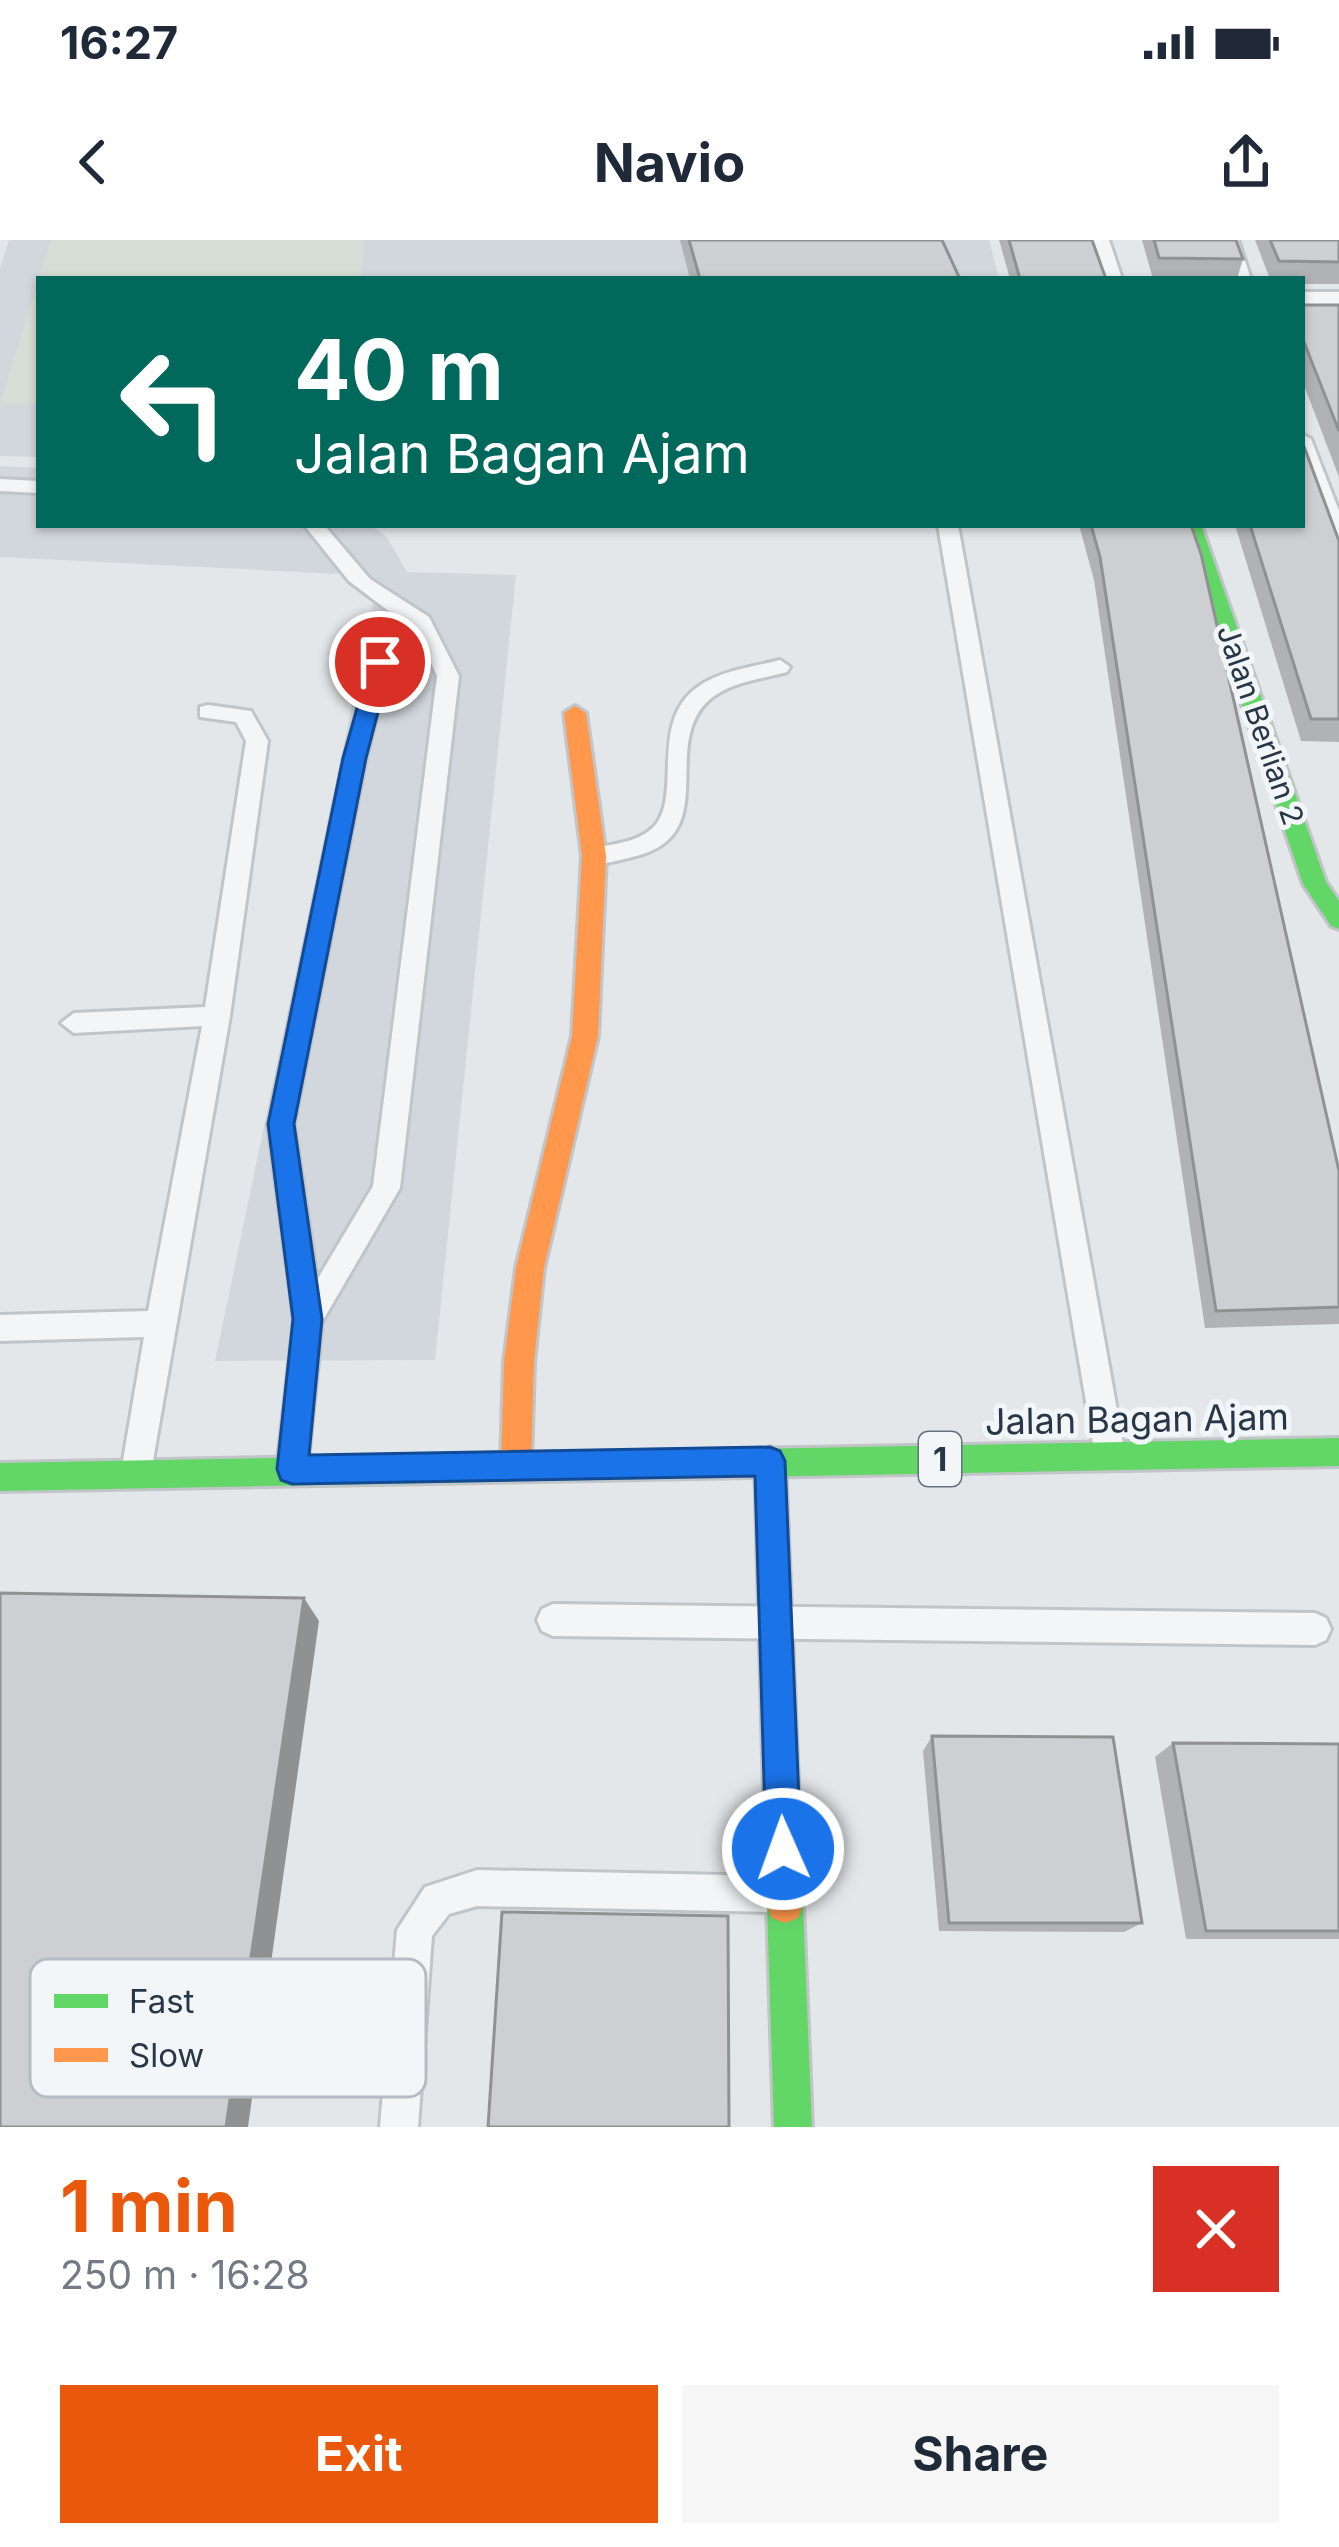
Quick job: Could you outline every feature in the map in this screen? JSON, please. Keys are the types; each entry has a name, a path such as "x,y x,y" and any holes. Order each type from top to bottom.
{"street":[{"path":"1093,240 1105,276"},
{"path":"1305,302 1339,302"},
{"name":"Jalan Berlian 2","path":"1192,528 1315,884 1339,920"},
{"path":"516,1465 519,1362 530,1268 585,1036 594,856 575,713"},
{"name":"Jalan Bagan Ajam","path":"0,1477 1339,1452"},
{"path":"770,1461 793,2127"}],"lane":[{"path":"1230,240 1242,276"},
{"path":"1305,447 1339,536"},
{"path":"0,485 36,487"},
{"path":"308,1319 386,1188 448,676 438,645 422,622 361,581 317,528"},
{"path":"949,528 1110,1456"},
{"path":"292,1469 308,1319 281,1124 355,758 380,662 422,622"},
{"path":"594,856 630,853 658,838 675,813 682,723 696,699 716,685 780,667"},
{"path":"136,1472 158,1324 217,1016 257,741 243,716 208,712"},
{"path":"74,1023 217,1016"},
{"path":"0,1328 158,1324"},
{"path":"554,1620 1315,1629"},
{"path":"413,1959 415,1930 438,1900 477,1888 785,1894"},
{"path":"399,2127 401,2097"}],"shaded area":[{"path":"9,240 989,240 998,276 36,276 36,457 0,456 0,268"},
{"path":"51,240 364,240 361,276 40,276"},
{"path":"36,288 36,403 0,404"},
{"path":"0,466 36,468 36,528 374,528 387,537 407,572 516,575 435,1360 215,1361 376,590 358,575 0,557"}],"building":[{"path":"689,240 942,240 959,276 699,276"},
{"path":"1009,240 1092,240 1105,276 1019,276"},
{"path":"1154,240 1236,240 1243,259 1159,258"},
{"path":"1270,240 1339,240 1339,262 1279,261"},
{"path":"1305,305 1339,305 1339,431 1305,345"},
{"path":"1305,449 1339,541 1339,719 1311,719 1251,528 1305,528"},
{"path":"1092,528 1192,528 1201,554 1339,1171 1339,1307 1216,1311"},
{"path":"0,1593 304,1598 251,1959 30,1959 30,2097 230,2097 226,2127 0,2127"},
{"path":"932,1736 1113,1737 1142,1923 949,1923"},
{"path":"1173,1743 1339,1744 1339,1931 1206,1931"},
{"path":"502,1912 728,1916 729,2127 488,2127"}],"traffic: fast":[{"path":"1192,528 1315,884 1339,920"},
{"path":"0,1477 1339,1452"},
{"path":"785,1905 793,2127"}],"traffic: slow":[{"path":"516,1465 519,1362 530,1268 585,1036 594,856 575,713"},
{"path":"770,1461 785,1905"}],"route":[{"path":"380,662 355,758 281,1124 308,1319 292,1469 770,1461 783,1849"}]}
